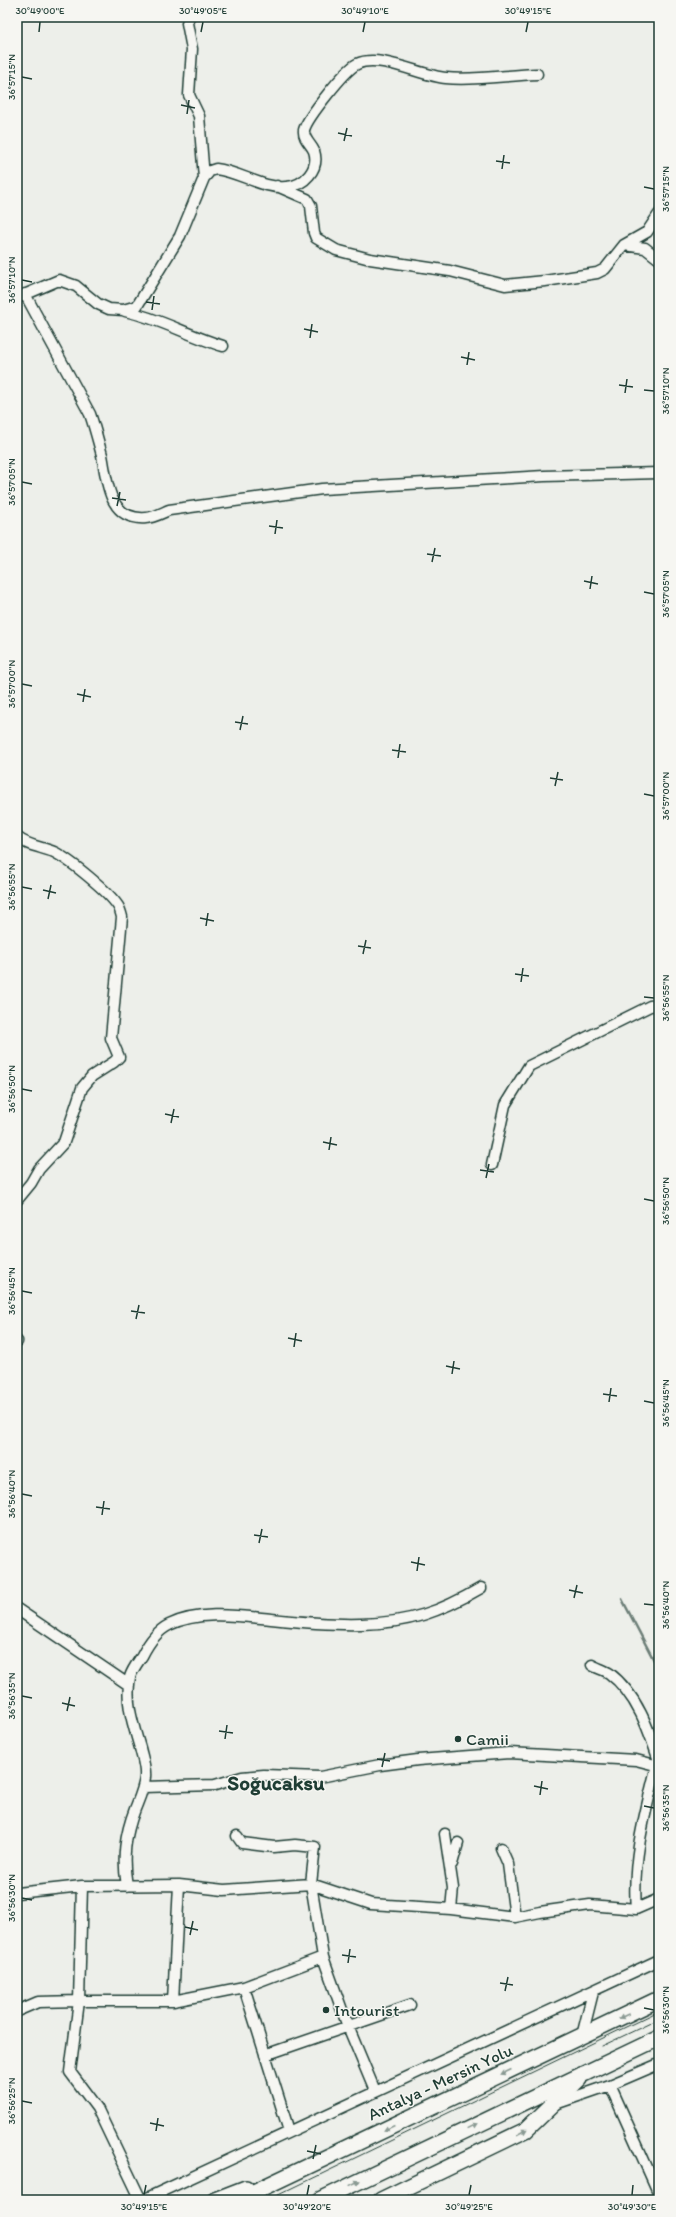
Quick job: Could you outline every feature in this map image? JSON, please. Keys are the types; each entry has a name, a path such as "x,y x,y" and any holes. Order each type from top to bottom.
{"highway":[{"name":"Antalya - Mersin Yolu","path":"237,2200 659,1999"},
{"path":"320,2200 587,2071 659,2038"},
{"path":"381,2200 526,2130 554,2105 587,2071"},
{"path":"215,2200 239,2190 278,2180"}],"street":[{"path":"189,17 188,23 192,49 189,95 199,116 204,178"},
{"path":"277,186 294,185 305,180 311,174 315,160 314,152 304,136 307,123 310,117 339,81 358,64 366,62 389,64 446,78 536,74"},
{"path":"123,310 137,306 170,256 193,207 204,178 210,171 216,169 277,186 307,199 312,206 314,233 316,238 336,250 370,259 450,271 505,285 545,281 597,273 605,269 624,245 648,232 659,214"},
{"path":"624,245 645,248 659,259"},
{"path":"223,346 189,335 144,315 123,310 109,309 98,304 76,286 59,280 21,296 90,414 96,433 106,487 111,498 124,511 136,517 146,518 169,510 322,489 544,476 659,473"},
{"path":"17,837 28,844 54,852 67,861 109,896 119,907 122,917 111,1038 119,1057 114,1062 92,1076 82,1088 64,1142 39,1169 31,1184 17,1200"},
{"path":"492,1165 504,1105 529,1066 650,1006 659,1005"},
{"path":"126,1886 123,1865 124,1848 128,1828 146,1777 129,1709 129,1685 131,1675 151,1640 169,1625 200,1617 238,1615 325,1623 361,1624 391,1622 430,1613 451,1605 481,1588"},
{"path":"17,1609 129,1685"},
{"path":"592,1666 609,1673 626,1690 639,1709 658,1764 637,1851 634,1877 636,1909"},
{"path":"143,1787 215,1784 242,1777 264,1775 320,1777 380,1765 418,1760 509,1753 636,1760 658,1764"},
{"path":"445,1834 451,1868 453,1893 451,1909"},
{"path":"237,1836 242,1843 252,1845 274,1847 312,1845 315,1847 311,1884 323,1957 348,2027 375,2091"},
{"path":"451,1868 458,1843"},
{"path":"501,1848 508,1864 514,1917"},
{"path":"17,1893 82,1886 179,1885 224,1890 311,1884 371,1904 451,1909 514,1917 590,1905 636,1909 659,1899"},
{"path":"173,2001 179,1885"},
{"path":"82,1886 79,2001 70,2072 97,2108 142,2200 375,2091 593,1992 659,1960"},
{"path":"17,2011 38,2002 173,2001 244,1987 323,1957"},
{"path":"244,1987 289,2131"},
{"path":"582,2036 593,1992"},
{"path":"265,2055 410,2005"},
{"path":"554,2105 610,2085 659,2064"},
{"path":"610,2085 659,2194"}],"waterway":[{"path":"622,1599 659,1670"}],"tram line":[{"path":"268,2200 659,2011"},
{"path":"602,2046 659,2019"}],"place":[{"name":"Camii","path":"458,1739"},
{"name":"Intourist","path":"326,2010"}],"district":[{"name":"Soğucaksu","path":"276,1782"}]}
